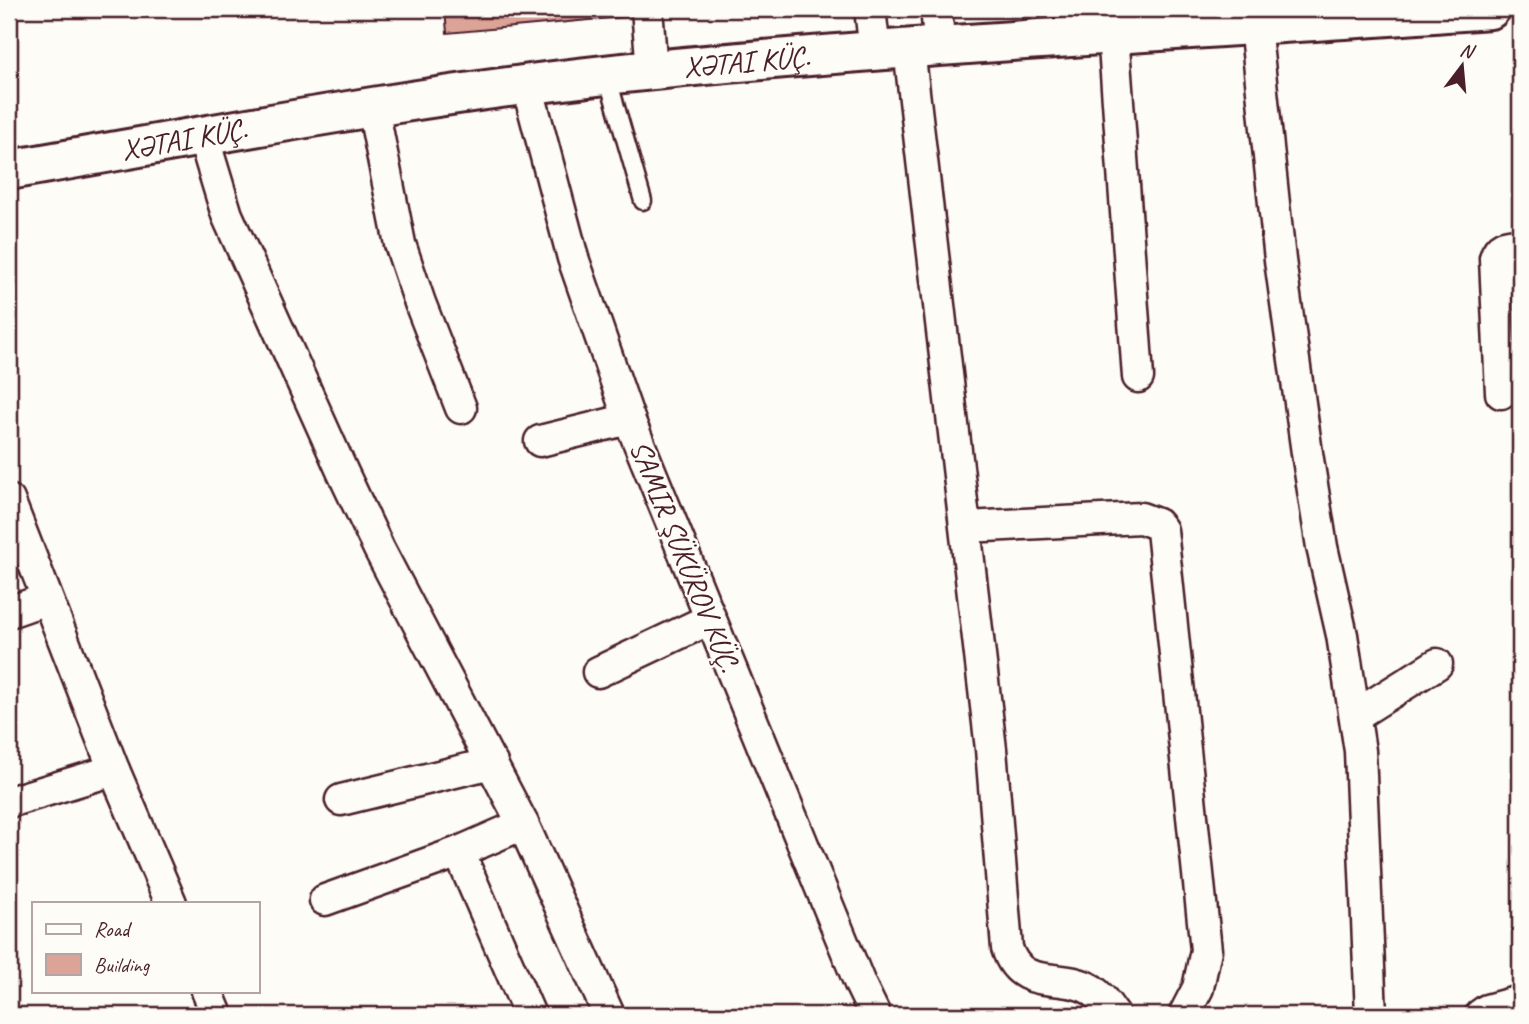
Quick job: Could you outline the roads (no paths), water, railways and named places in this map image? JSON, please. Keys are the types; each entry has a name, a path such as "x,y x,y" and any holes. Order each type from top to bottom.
{"street":[{"path":"647,9 652,70"},
{"path":"870,9 908,49 966,527 990,749 1007,948 1012,964 1024,974 1091,990 1104,1001 1114,1015"},
{"path":"908,49 936,9"},
{"name":"XƏTAI KÜÇ.","path":"9,170 373,108 652,70 908,49 1089,26 1490,9"},
{"path":"1271,19 1280,260 1322,547 1342,635 1356,715 1371,1015"},
{"path":"1089,26 1138,377"},
{"name":"SAMIR ŞÜKÜROV KÜÇ.","path":"527,85 576,268 629,419 875,1015"},
{"path":"373,108 400,244 461,408"},
{"path":"203,136 227,215 343,473 385,561 523,824 609,1015"},
{"path":"1501,393 1495,258 1497,250 1503,245 1520,244"},
{"path":"540,442 629,419"},
{"path":"9,500 114,769 171,902"},
{"path":"966,527 1141,517 1157,524 1162,530 1206,950 1198,988 1184,1015"},
{"path":"9,612 47,599"},
{"path":"598,672 710,619"},
{"path":"1356,715 1437,664"},
{"path":"341,800 492,763"},
{"path":"9,802 114,769"},
{"path":"325,900 459,852 523,824"},
{"path":"459,852 530,1015"},
{"path":"207,992 217,1015"},
{"path":"1480,1015 1487,1010 1520,1001"}],"lane":[{"path":"607,75 643,201"}]}
